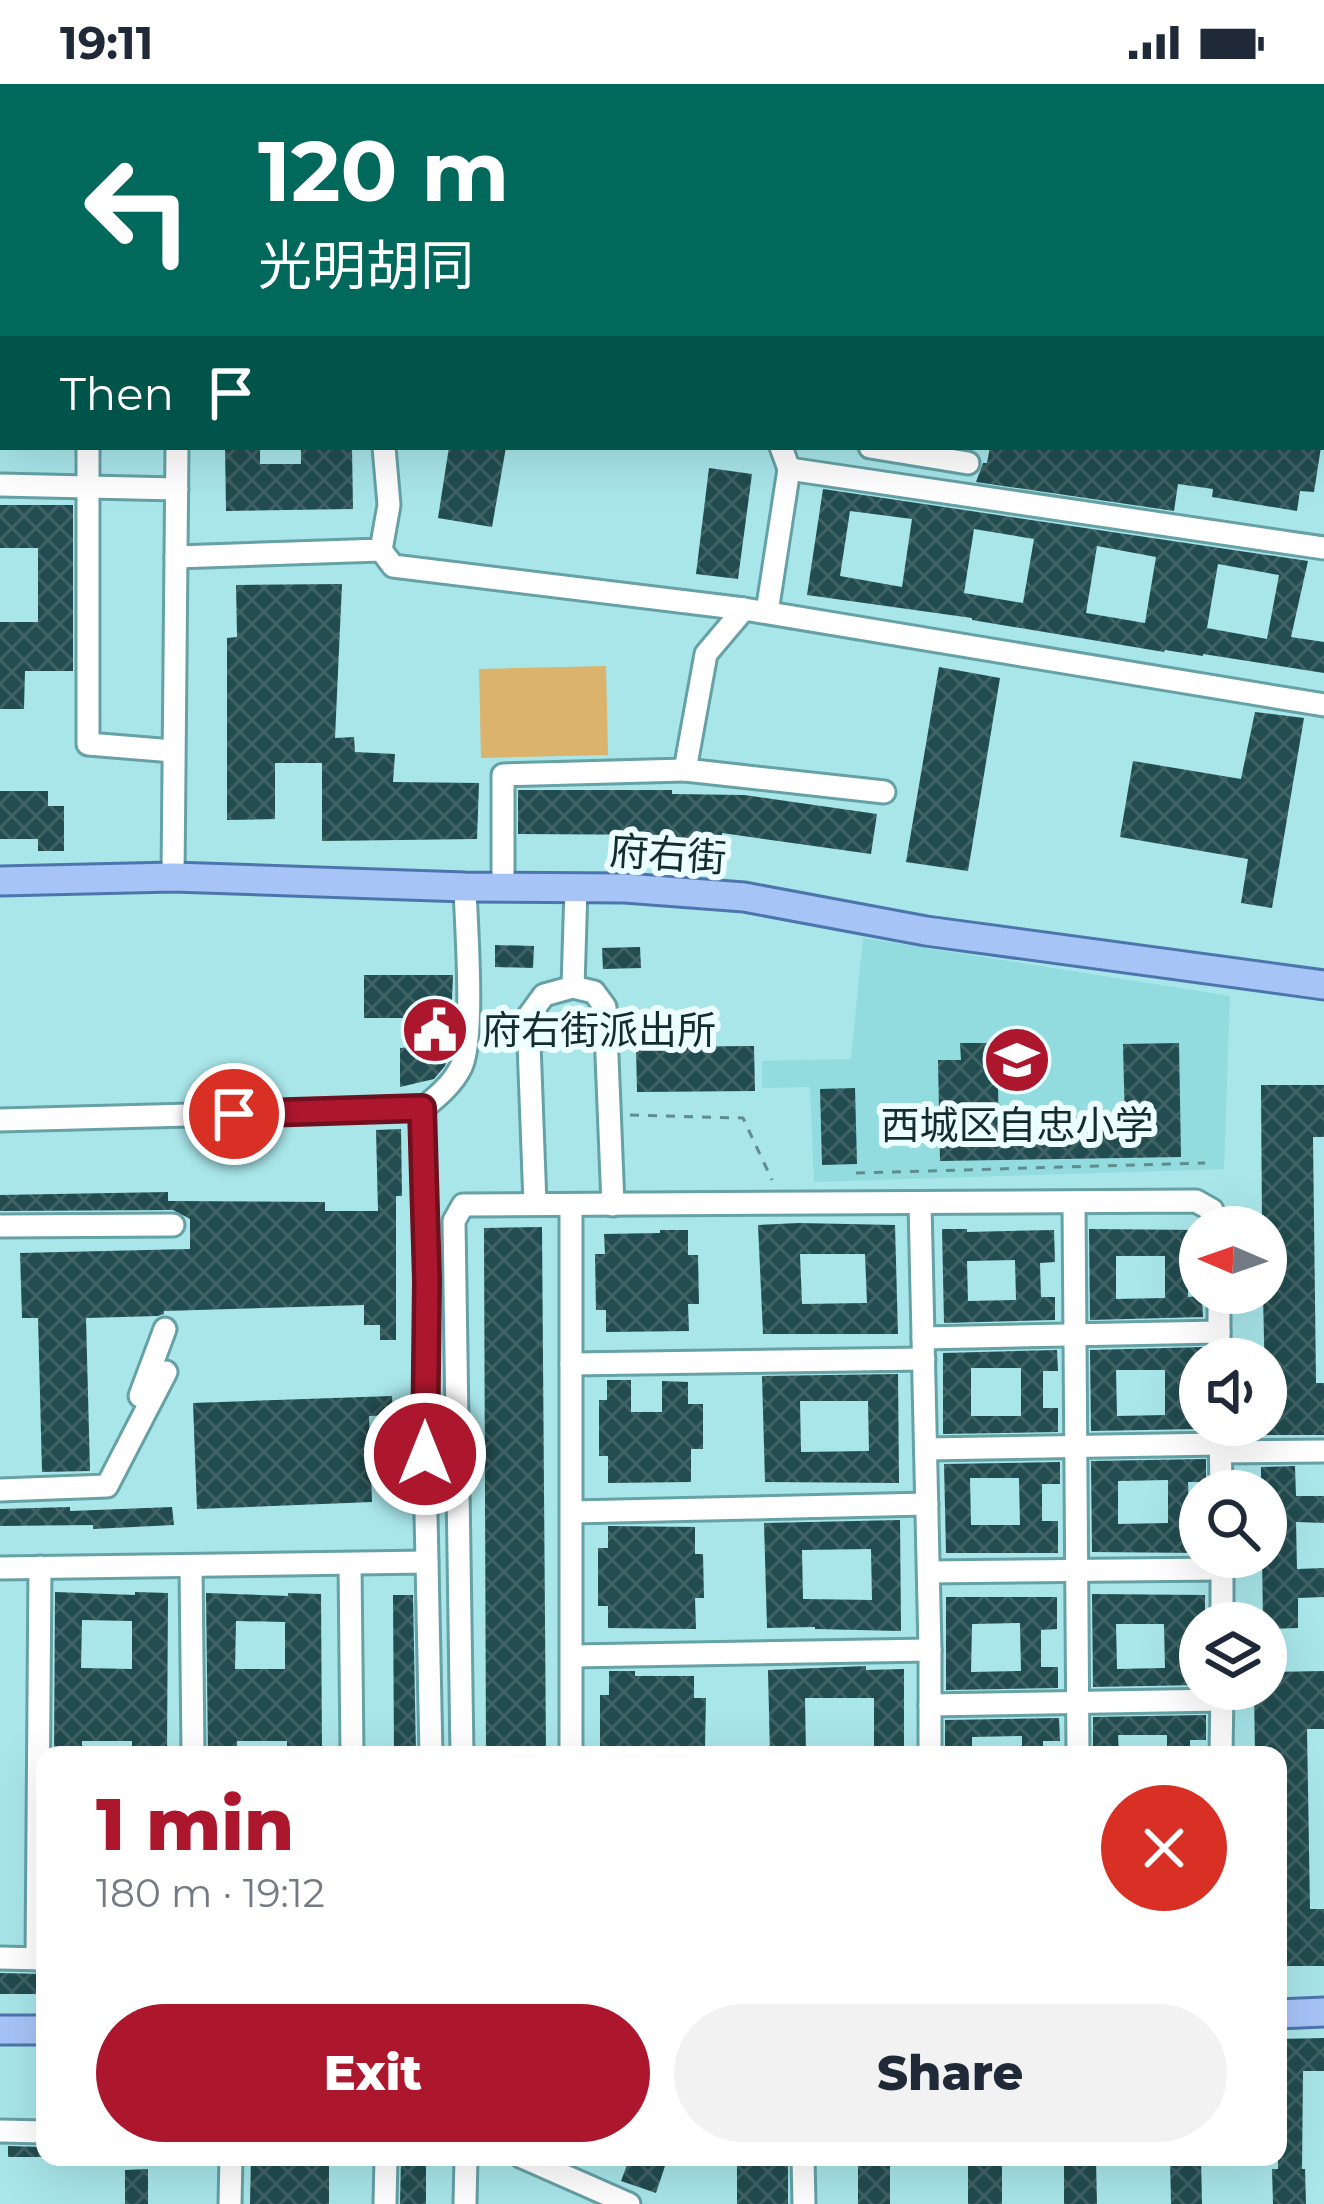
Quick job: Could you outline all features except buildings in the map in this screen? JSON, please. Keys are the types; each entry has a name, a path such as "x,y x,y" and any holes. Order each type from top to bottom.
{"main road":[{"name":"府右街","path":"0,881 173,877 625,888 744,898 926,931 1324,985"},
{"path":"1287,2014 1324,2012"},
{"path":"0,2030 36,2030"}],"street":[{"path":"88,450 88,745 173,751"},
{"path":"173,877 177,450"},
{"path":"384,450 389,505 381,550 393,566 755,611 1324,704"},
{"path":"907,450 969,455 962,495"},
{"path":"685,770 706,655 755,611 785,458 962,495 1324,548"},
{"path":"0,485 177,489"},
{"path":"176,556 381,550"},
{"path":"503,887 503,775 685,770 884,792"},
{"path":"0,1120 422,1108 450,1084 463,1063 468,1028 466,887"},
{"path":"573,987 576,888"},
{"path":"535,1204 528,1017 544,995 573,987 594,992 605,1007 613,1205"},
{"path":"422,1108 431,1746"},
{"path":"462,1746 454,1221 463,1205 1196,1201 1205,1206"},
{"path":"1074,1202 1078,1746"},
{"path":"920,1203 930,1746"},
{"path":"571,1206 571,1746"},
{"path":"0,1226 173,1226"},
{"path":"1219,1314 1219,1338"},
{"path":"107,1486 165,1329"},
{"path":"571,1364 923,1348 1076,1335 1219,1332"},
{"path":"107,1486 166,1372"},
{"path":"926,1449 1179,1442"},
{"path":"1282,1446 1324,1450"},
{"path":"0,1490 107,1486"},
{"path":"572,1512 927,1504"},
{"path":"0,1568 427,1562"},
{"path":"350,1564 352,1746"},
{"path":"929,1572 1179,1565"},
{"path":"191,1566 193,1746"},
{"path":"40,1567 40,1746"},
{"path":"572,1656 930,1650"},
{"path":"930,1705 1179,1697"},
{"path":"1222,1710 1222,1746"},
{"path":"0,1958 36,1959"},
{"path":"0,2131 36,2132"},
{"path":"230,2204 231,2166"},
{"path":"385,2204 386,2166"},
{"path":"465,2204 466,2166"},
{"path":"542,2166 629,2204"},
{"path":"803,2166 804,2204"}],"path":[{"path":"610,1114 743,1118 783,1204"},
{"path":"856,1173 1205,1162"}],"shaded area":[{"path":"606,666 608,755 481,758 479,669"},
{"name":"西城区自忠小学","path":"863,938 1230,996 1224,1169 814,1182 810,1087 762,1088 762,1061 851,1059"}],"place":[{"name":"府右街派出所","path":"435,1030"},
{"name":"西城区自忠小学","path":"1017,1060"}],"route":[{"path":"234,1114 422,1108 425,1454"}]}
